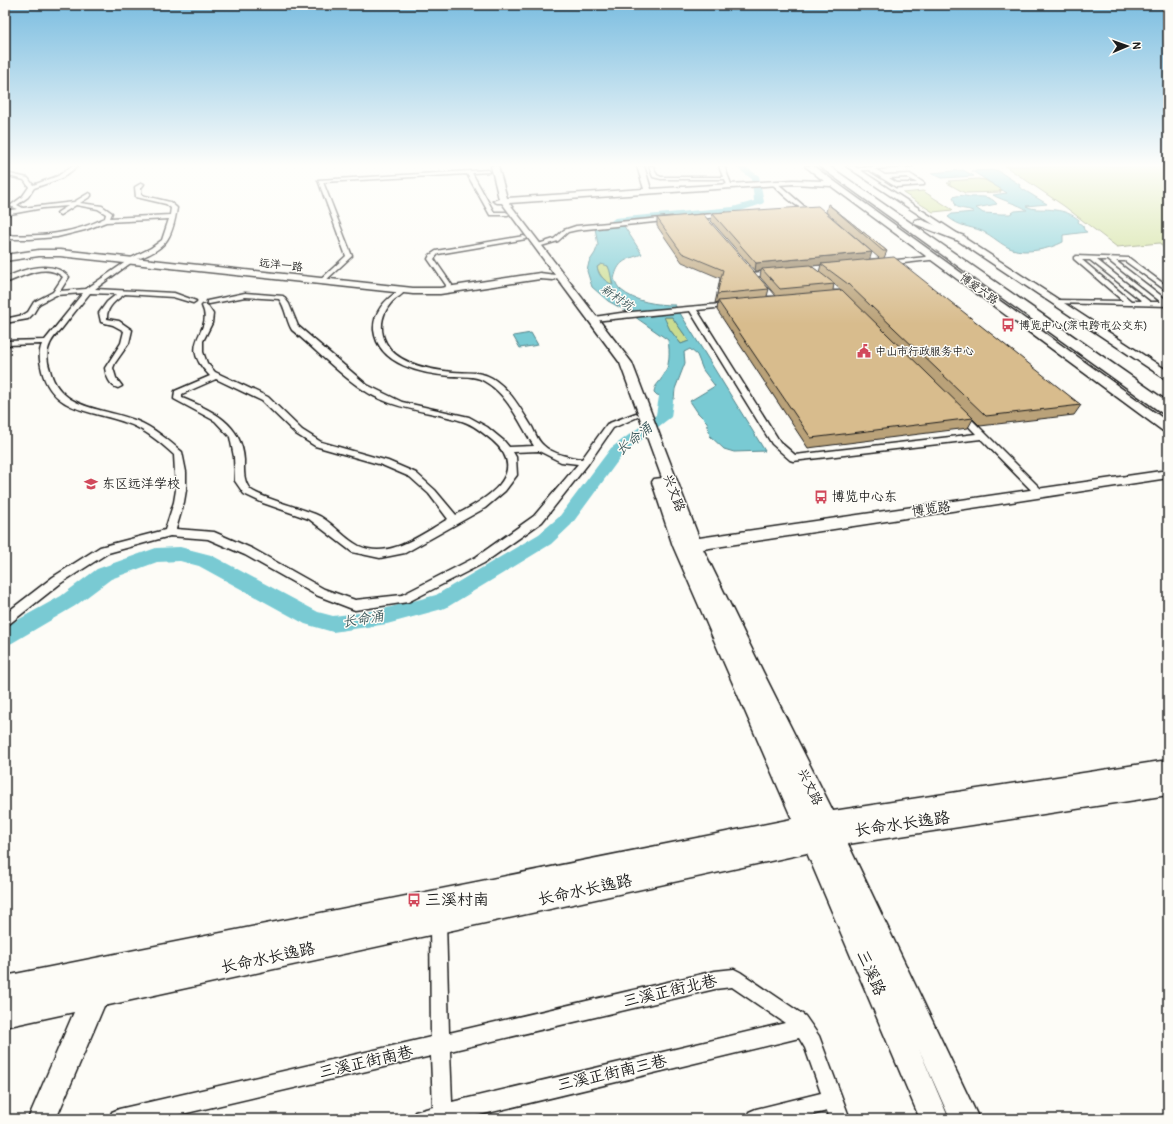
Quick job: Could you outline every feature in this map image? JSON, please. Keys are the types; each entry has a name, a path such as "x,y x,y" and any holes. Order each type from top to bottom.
{"highway":[{"name":"博爱六路","path":"897,218 1168,410"},
{"name":"博爱六路","path":"914,218 1083,335"},
{"path":"919,222 960,238"},
{"path":"1097,359 1127,398"}],"street":[{"path":"5,236 32,237 64,233 92,226 106,220 141,218"},
{"path":"170,532 171,522 179,502 182,479 179,454 158,435 126,420 82,408 58,396 46,377 43,350 47,342 88,291 132,259 150,251 165,241 171,228 173,218"},
{"path":"324,280 349,256 334,218"},
{"name":"兴文路","path":"509,218 617,363 649,439 689,550 756,678 820,831"},
{"name":"兴文路","path":"516,218 538,245 626,363 640,420"},
{"path":"538,245 556,240 566,232 576,228 682,218"},
{"path":"703,218 706,223"},
{"name":"博爱六路","path":"881,218 1168,428"},
{"path":"930,218 1168,376"},
{"path":"524,238 436,253 431,259 448,288 477,286 540,276 554,277"},
{"name":"远洋一路","path":"5,257 39,253 60,253 132,259 404,290 448,288"},
{"path":"879,264 936,258"},
{"path":"1130,304 1076,258 1127,259 1168,290"},
{"path":"1092,259 1149,304"},
{"path":"1110,259 1168,304"},
{"path":"477,286 535,271 543,263"},
{"path":"5,281 27,272 40,269 54,270 63,273 66,277 55,293"},
{"path":"746,269 753,278 780,272"},
{"name":"远洋一路","path":"404,290 436,287 448,288"},
{"path":"404,290 392,297 377,322 378,337 391,354 413,366 450,374 474,375 488,379 502,389 540,448"},
{"path":"5,321 25,317 31,314 36,303 55,293 88,291 174,295 200,305 209,314 208,324 199,341 199,352 203,364 216,376 265,399 299,432 318,444 385,463 413,475 432,492 455,521"},
{"path":"118,386 110,378 109,369 113,359 126,342 128,330 116,323 104,320 103,313 109,303 123,292"},
{"path":"200,305 245,295 281,297 286,302 290,322 295,328 364,387 399,404 466,419 484,429 501,443 511,457 512,475 502,489 481,506 401,550 380,554 356,550 313,517 267,501 247,492 240,481 239,457 234,436 218,419 195,406 178,399 178,393 216,376"},
{"path":"1056,302 1168,304"},
{"path":"594,319 737,304"},
{"path":"688,309 777,444 793,458 984,436"},
{"path":"5,343 47,342"},
{"path":"956,409 1040,493"},
{"path":"5,621 57,580 104,550 170,532 210,535 249,552 320,592 355,605 404,599 480,560 538,519 585,462 610,426 640,420"},
{"path":"506,450 540,448 564,460 585,462"},
{"name":"博览路","path":"689,550 1040,493 1168,474"},
{"name":"博览路","path":"689,550 1168,483"},
{"name":"长命水长逸路","path":"5,989 820,831 1168,770"},
{"name":"长命水长逸路","path":"5,1014 438,921 820,831 1168,785"},
{"name":"三溪路","path":"820,831 935,1119"},
{"name":"三溪路","path":"820,831 965,1119"},
{"path":"438,921 443,1116"},
{"path":"42,1119 106,969"},
{"name":"三溪正街北巷","path":"614,1004 715,980 734,978 799,1022 812,1042 840,1119"},
{"name":"三溪正街南巷","path":"119,1119 614,1004"},
{"name":"三溪正街南三巷","path":"422,1119 443,1116 803,1028"},
{"path":"756,1119 833,1100"}],"green space":[{"path":"1080,218 1168,218 1168,255 1160,243 1117,247"},
{"path":"601,264 608,266 611,273 613,286 601,276 597,267"},
{"path":"663,317 672,317 689,341 681,344 670,330"}],"water":[{"path":"950,218 1077,218 1079,220 1078,222 1087,232 1063,235 1063,242 1052,247 1024,251 1012,249 982,231 961,225"},
{"path":"624,226 642,254 623,262 620,265 614,279 618,287 627,294 639,300 675,305 765,451 734,452 724,449 710,436 707,422 698,413 690,401 715,386 703,370 697,355 690,349 684,352 685,363 675,389 674,399 657,395 654,392 656,386 667,370 669,355 668,340 628,312 608,301 592,287 587,271 589,262 598,245 595,228","holes":["601,264 608,266 613,285 605,280 599,273 597,267","664,317 672,317 689,341 681,344 670,330"]},
{"path":"531,333 538,345 520,348 513,336"}],"building":[{"path":"657,218 707,218 769,289 717,294 723,270 682,253"},
{"path":"717,218 833,218 872,252 756,263"},
{"path":"845,218 887,251 883,251"},
{"path":"894,257 1081,405 986,416 848,284 821,264"},
{"path":"810,265 835,284 780,289 762,269"},
{"path":"842,290 973,418 811,438 718,301"}],"waterway":[{"name":"新村坑","path":"614,243 615,242 608,227 618,220 636,218"},
{"name":"长命涌","path":"5,637 68,601 104,574 156,555 180,554 204,560 312,618 333,624 387,616 442,601 545,539 565,521 617,451 663,417 669,378 672,373"}],"place":[{"name":"博览中心(深中跨市公交东)","path":"1008,325"},
{"name":"中山市行政服务中心","path":"864,351"},
{"name":"东区远洋学校","path":"91,484"},
{"name":"博览中心东","path":"821,497"},
{"name":"三溪村南","path":"414,900"}]}
